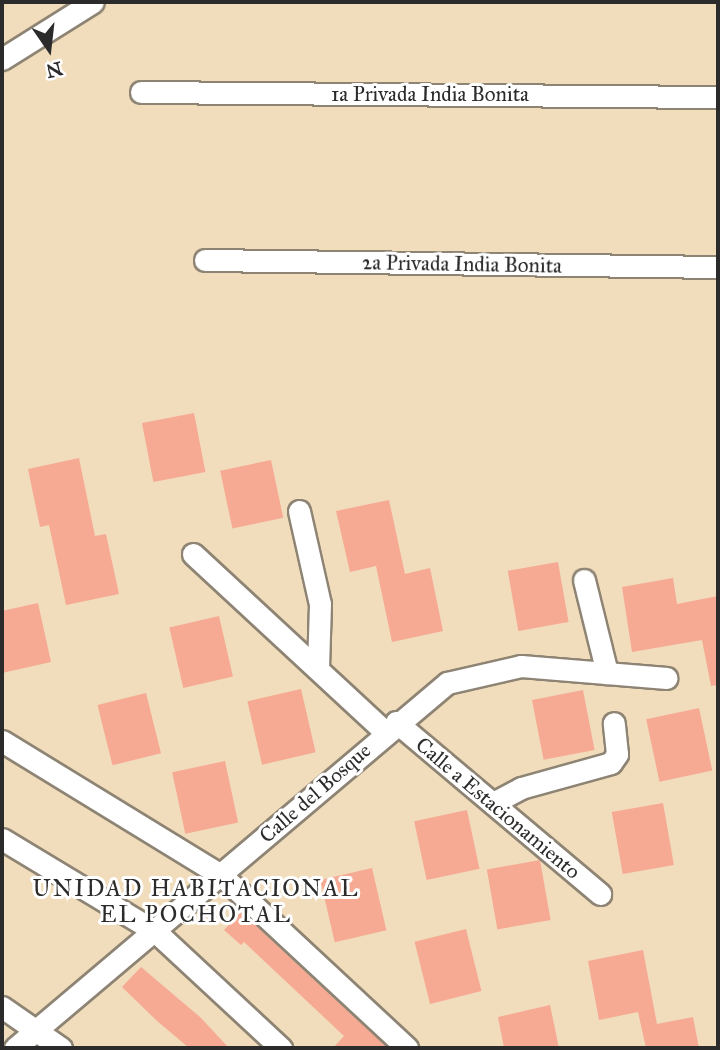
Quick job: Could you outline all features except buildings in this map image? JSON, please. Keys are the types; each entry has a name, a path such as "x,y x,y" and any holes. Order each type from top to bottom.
{"street":[{"path":"2,59 93,2"},
{"name":"1a Privada India Bonita","path":"141,92 718,97"},
{"name":"2a Privada India Bonita","path":"205,260 718,268"},
{"path":"299,511 320,604 318,666"},
{"name":"Calle a Estacionamiento","path":"193,554 390,727 493,803 600,894"},
{"path":"584,580 607,673"},
{"name":"Calle del Bosque","path":"15,1048 40,1031 222,876 390,727 447,683 521,666 667,678"},
{"path":"493,803 521,788 611,763 617,754 614,723"},
{"path":"2,741 222,876 407,1048"},
{"path":"2,839 156,932 281,1048"},
{"path":"2,1007 61,1048"}],"district":[{"name":"UNIDAD HABITACIONAL EL POCHOTAL","path":"196,901"}]}
